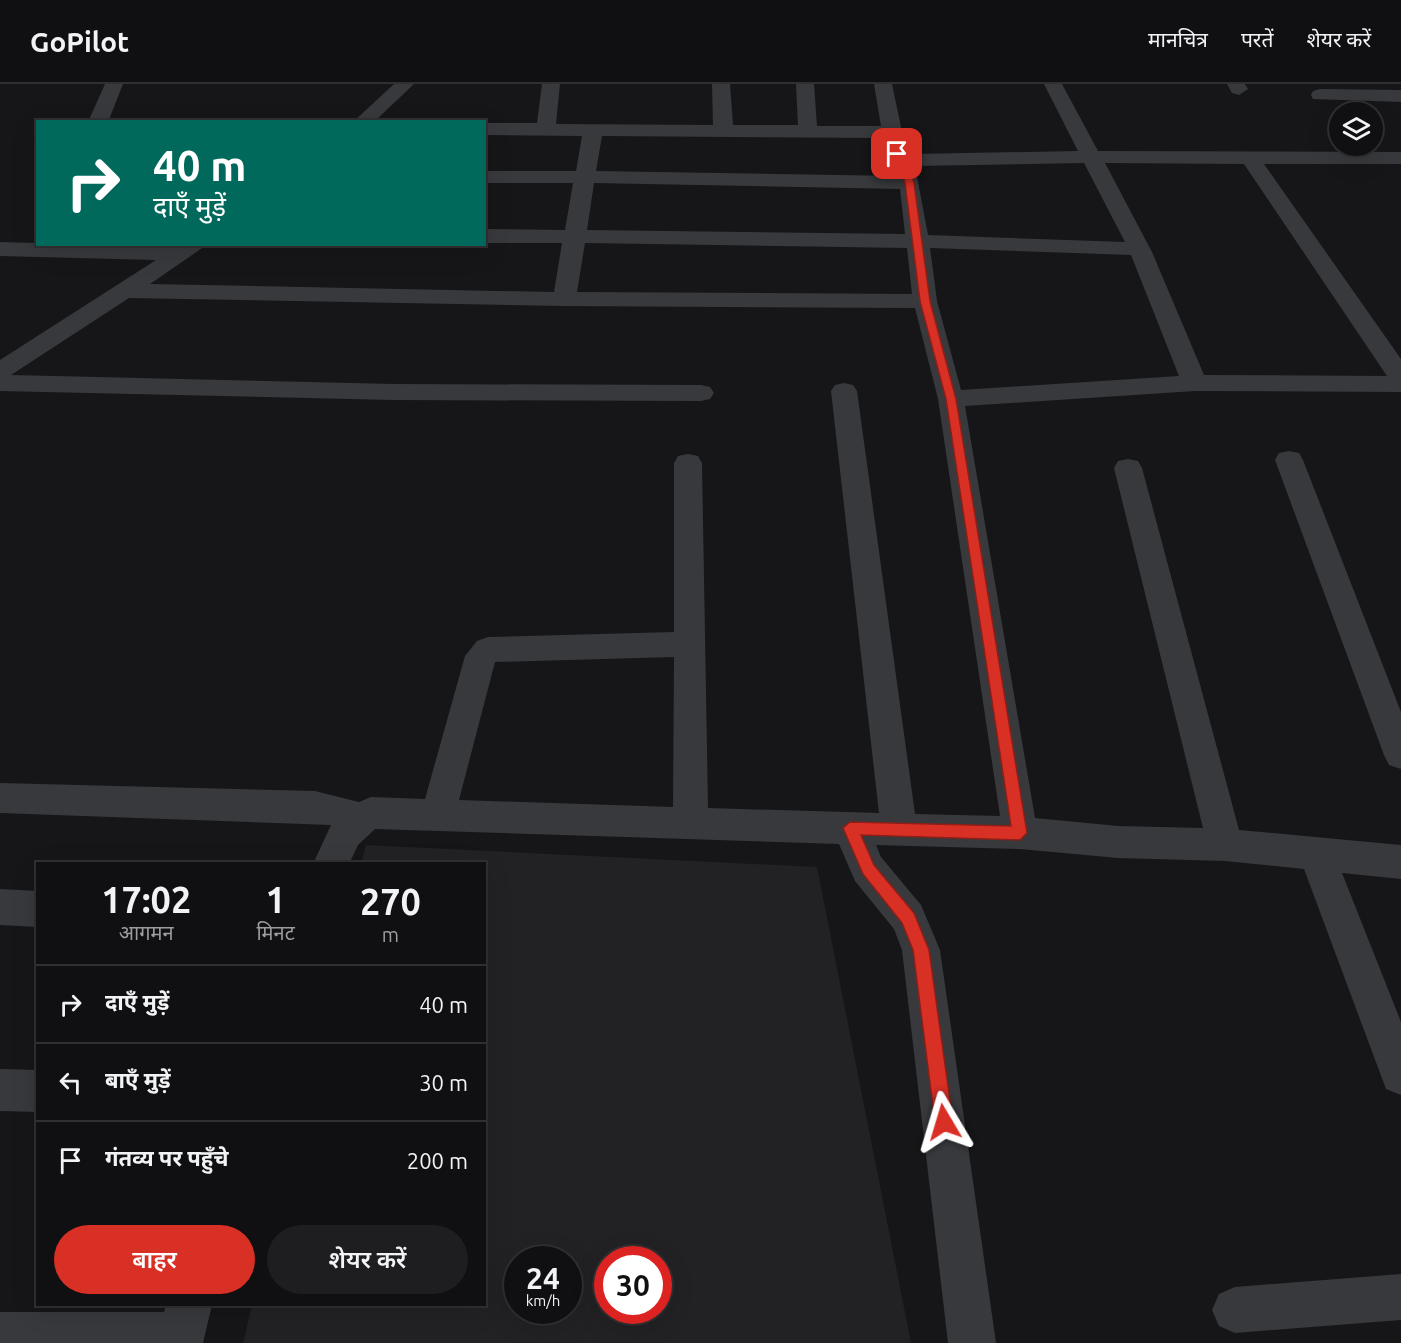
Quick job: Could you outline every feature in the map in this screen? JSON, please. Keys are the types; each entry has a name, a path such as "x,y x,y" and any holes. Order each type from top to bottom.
{"street":[{"path":"99,120 114,84"},
{"path":"364,120 405,84"},
{"path":"546,130 551,84"},
{"path":"721,84 723,130"},
{"path":"805,84 808,131"},
{"path":"884,84 897,154 906,170 919,243 925,301 951,399 1020,833"},
{"path":"1053,84 1140,249 1195,383"},
{"path":"1320,95 1401,96"},
{"path":"486,129 892,132"},
{"path":"564,299 583,177 594,129"},
{"path":"486,177 906,170 920,160 1091,157 1401,158"},
{"path":"1250,158 1401,377"},
{"path":"486,236 850,239 1140,249"},
{"path":"0,249 189,249"},
{"path":"0,371 39,343 189,249"},
{"path":"125,291 564,299 925,301"},
{"path":"0,342 39,343"},
{"path":"0,383 382,392 701,393"},
{"path":"951,399 1195,383 1401,384"},
{"path":"844,391 899,830"},
{"path":"1289,460 1401,755"},
{"path":"688,463 691,824"},
{"path":"1128,468 1225,845"},
{"path":"438,814 481,656 488,650 689,644"},
{"path":"0,798 315,807 336,810 361,818"},
{"path":"332,862 342,834 361,818 371,813 1020,833 1118,842 1225,845 1401,862"},
{"path":"850,828 868,869 908,918 921,950 972,1343"},
{"path":"1316,854 1401,1074"},
{"path":"0,907 36,909"},
{"path":"0,1090 36,1091"},
{"path":"1235,1310 1401,1297"},
{"path":"0,1336 183,1328"}],"shaded area":[{"path":"366,845 817,867 911,1343 243,1343 252,1306 486,1306 486,862 362,862"}],"route":[{"path":"897,154 903,158 910,183 925,301 951,399 1020,833 850,828 868,869 908,918 921,950 944,1122"}]}
